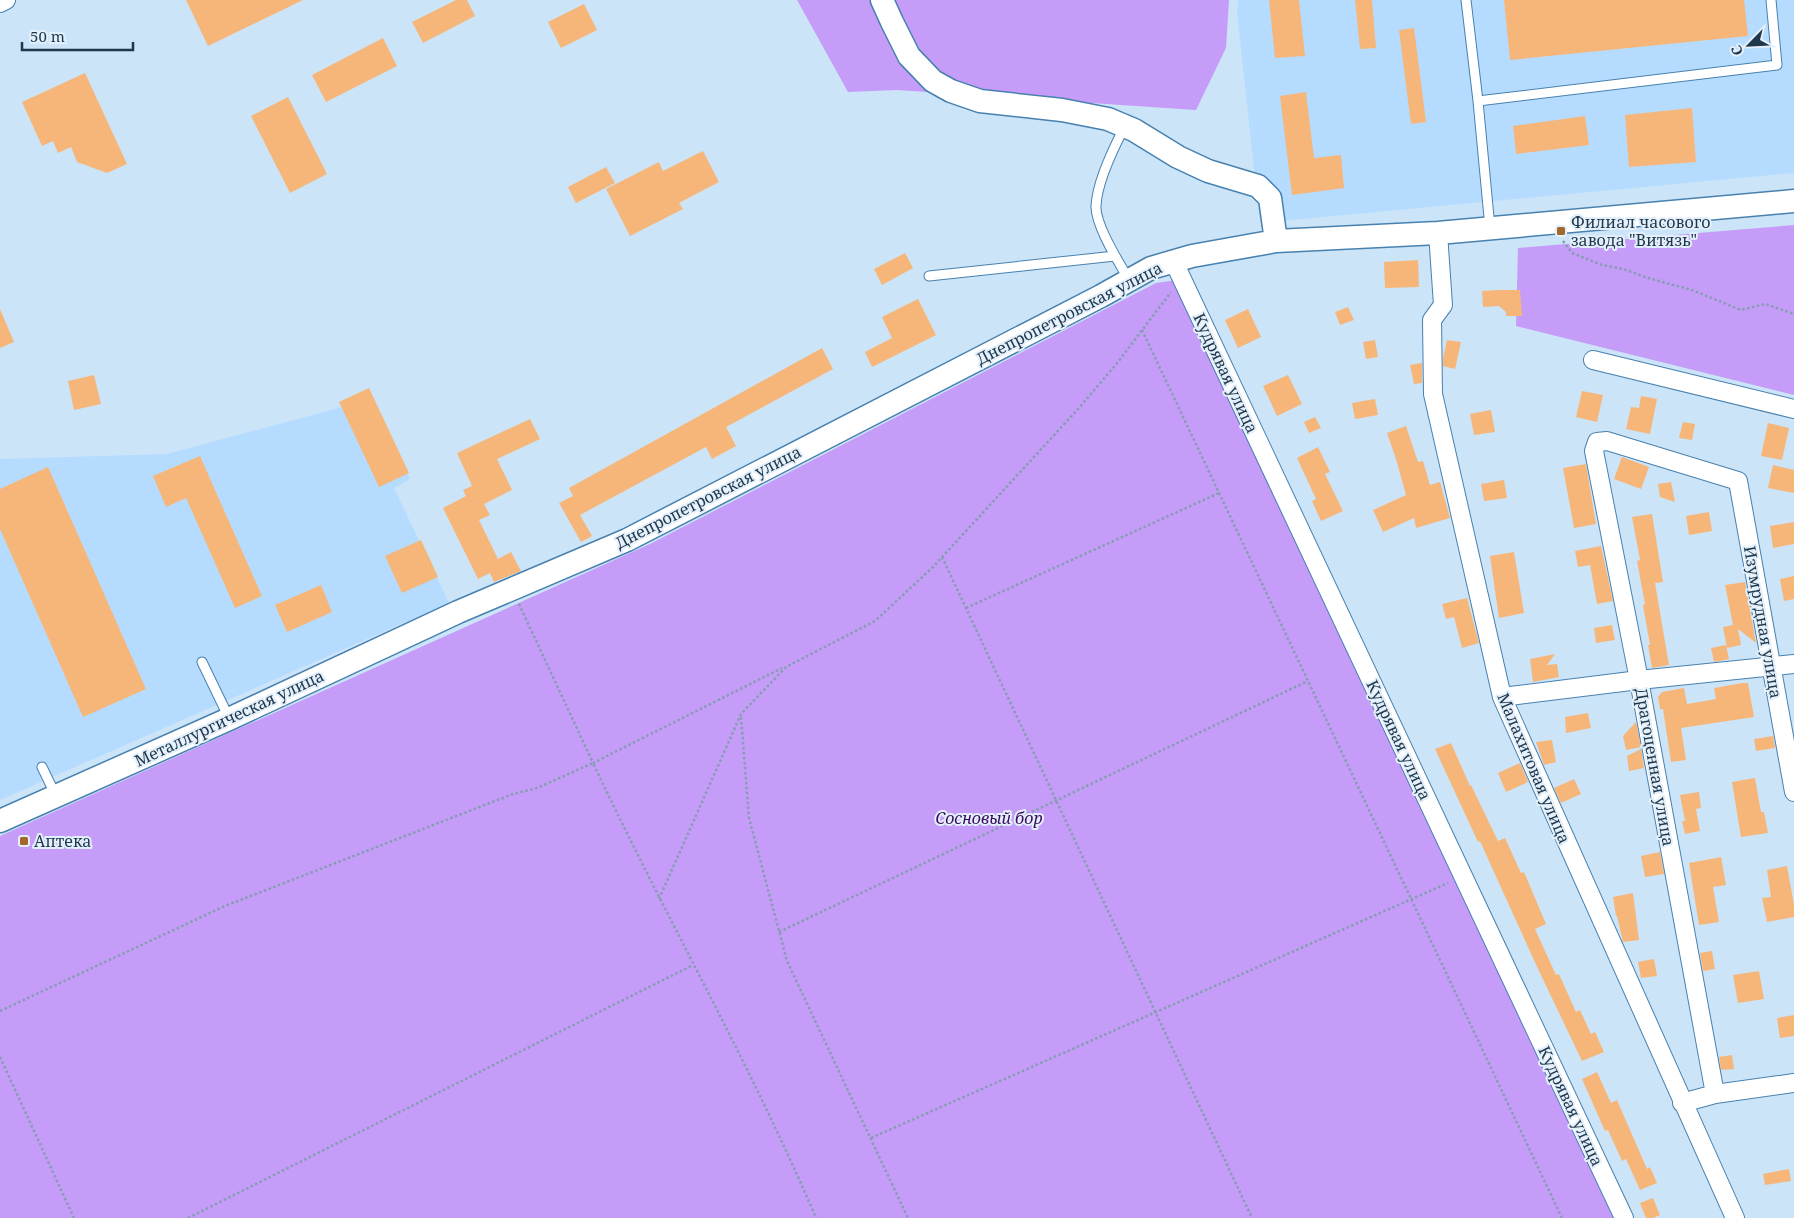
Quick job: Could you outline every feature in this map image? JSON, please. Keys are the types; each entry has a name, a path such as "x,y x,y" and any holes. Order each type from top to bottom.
{"street":[{"path":"0,3 6,0"},
{"path":"882,0 909,56 933,81 951,91 980,101 1062,110 1108,119 1134,130 1178,157 1208,171 1258,186 1270,198 1276,241"},
{"name":"Днепропетровская улица","path":"458,612 627,540 1101,296 1151,268 1192,256 1276,241 1438,233 1794,201"},
{"name":"Малахитовая улица","path":"1438,233 1443,305 1432,320 1433,394 1502,697 1735,1218"},
{"name":"Кудрявая улица","path":"1174,262 1624,1218"},
{"path":"1593,360 1794,409"},
{"name":"Драгоценная улица","path":"1715,1094 1639,680 1594,451 1597,442 1607,441 1738,481"},
{"name":"Изумрудная улица","path":"1738,481 1794,792"},
{"name":"Металлургическая улица","path":"0,821 229,719 458,612"},
{"path":"1502,697 1639,680 1794,664"},
{"path":"1682,1103 1715,1094 1794,1083"}],"lane":[{"path":"1466,0 1490,228"},
{"path":"1478,101 1777,64 1771,0"},
{"path":"1125,126 1111,154 1096,207 1100,224 1115,256 1130,280"},
{"path":"929,276 1115,256"},
{"path":"202,662 229,719"},
{"path":"42,767 56,796"}],"path":[{"path":"1552,223 1572,253 1602,265 1623,269 1692,290 1742,310 1765,304 1794,314"},
{"path":"0,1011 224,906 513,794 537,788 593,763 875,621 942,557 1066,423 1118,362 1175,286 1174,262"},
{"path":"1142,330 1562,1218"},
{"path":"966,608 1219,493"},
{"path":"942,557 1252,1218"},
{"path":"512,589 593,763 787,1150 816,1218"},
{"path":"660,899 741,714 786,666"},
{"path":"779,932 1308,681"},
{"path":"741,714 749,818 787,961 908,1218"},
{"path":"871,1138 1463,877"},
{"path":"188,1218 693,965"},
{"path":"0,1057 74,1218"}],"shaded area":[{"path":"1238,0 1794,0 1794,173 1260,223 1237,13"},
{"path":"372,399 410,479 394,488 449,603 0,800 0,459 167,454"}],"green space":[{"path":"797,0 1229,0 1226,48 1196,110 897,90 848,92"},
{"path":"1794,225 1794,395 1516,326 1518,248"},
{"name":"Сосновый бор","path":"1177,280 1619,1218 0,1218 0,836 650,544 1156,283"}],"building":[{"path":"186,0 303,0 208,46"},
{"path":"456,0 467,0 475,16 423,43 412,22"},
{"path":"1269,0 1299,0 1305,56 1275,58"},
{"path":"1355,0 1372,0 1376,48 1360,49"},
{"path":"1504,0 1744,0 1748,36 1510,60"},
{"path":"584,4 597,30 561,48 548,22"},
{"path":"1414,28 1426,122 1411,124 1399,30"},
{"path":"383,38 397,66 326,102 312,75"},
{"path":"85,73 127,164 107,173 77,162 71,147 58,153 53,141 42,146 22,102"},
{"path":"1306,92 1314,158 1341,155 1344,188 1292,195 1280,96"},
{"path":"288,97 327,174 290,193 251,116"},
{"path":"1692,108 1696,162 1629,167 1625,115"},
{"path":"1585,116 1589,145 1516,154 1513,126"},
{"path":"703,151 719,182 679,203 683,209 630,236 606,189 659,162 663,171"},
{"path":"606,167 615,183 576,203 568,187"},
{"path":"905,253 913,268 882,285 874,269"},
{"path":"1418,260 1419,287 1385,288 1384,262"},
{"path":"1520,290 1522,316 1506,316 1506,312 1499,306 1483,307 1482,291"},
{"path":"918,299 936,335 872,367 865,352 892,338 882,317"},
{"path":"1348,307 1354,320 1340,325 1335,312"},
{"path":"0,309 14,342 0,348"},
{"path":"1248,309 1261,337 1238,348 1225,320"},
{"path":"1375,340 1378,357 1366,359 1363,342"},
{"path":"1447,340 1461,342 1455,369 1443,366"},
{"path":"822,348 833,369 726,427 736,446 712,459 706,447 580,515 592,536 581,542 559,503 573,496 569,488"},
{"path":"1422,363 1422,383 1414,384 1410,365"},
{"path":"94,375 101,404 74,410 68,381"},
{"path":"1288,375 1302,404 1277,416 1263,386"},
{"path":"369,388 409,473 379,487 339,402"},
{"path":"1582,391 1603,395 1597,422 1576,417"},
{"path":"1641,396 1657,399 1650,434 1626,429 1631,407 1639,408"},
{"path":"1375,399 1378,415 1355,419 1352,403"},
{"path":"1491,410 1495,432 1474,435 1470,414"},
{"path":"1315,417 1321,428 1309,433 1304,422"},
{"path":"530,419 540,439 497,459 512,490 484,504 490,515 479,520 498,559 511,552 521,571 494,582 490,573 478,579 443,508 466,496 463,490 472,486 457,453"},
{"path":"1683,422 1695,424 1692,440 1679,438"},
{"path":"1768,423 1789,428 1782,460 1761,456"},
{"path":"1406,426 1418,462 1423,461 1430,485 1440,482 1450,518 1416,528 1414,518 1383,532 1373,510 1406,495 1387,433"},
{"path":"1318,447 1330,472 1325,474 1343,511 1321,521 1312,501 1316,499 1297,458"},
{"path":"200,456 262,596 235,608 186,498 166,507 153,476"},
{"path":"1622,457 1649,467 1641,489 1614,479"},
{"path":"1586,464 1596,524 1574,528 1563,468"},
{"path":"1773,465 1794,470 1794,493 1768,488"},
{"path":"48,467 146,689 83,717 0,529 0,489"},
{"path":"1504,480 1507,498 1484,501 1481,484"},
{"path":"1671,482 1675,502 1660,497 1658,484"},
{"path":"1709,512 1712,531 1689,535 1686,516"},
{"path":"1652,514 1663,582 1655,583 1669,665 1652,668 1643,605 1645,604 1637,561 1640,560 1632,517"},
{"path":"1794,522 1794,544 1773,548 1770,526"},
{"path":"421,540 438,577 402,593 385,556"},
{"path":"1601,546 1613,601 1597,604 1590,565 1578,567 1575,551"},
{"path":"1514,552 1524,613 1499,618 1490,556"},
{"path":"1794,576 1794,599 1784,601 1780,579"},
{"path":"1745,582 1756,643 1738,629 1741,645 1727,648 1723,627 1733,625 1725,585"},
{"path":"321,585 332,612 287,632 275,605"},
{"path":"1467,598 1479,643 1462,648 1454,617 1446,619 1442,604"},
{"path":"1612,625 1615,640 1596,643 1594,628"},
{"path":"1726,645 1729,659 1714,662 1711,648"},
{"path":"1555,654 1547,665 1557,664 1559,677 1533,682 1530,659"},
{"path":"1748,683 1754,717 1681,728 1686,760 1671,762 1663,709 1660,709 1658,697 1662,692 1684,688 1687,704 1716,699 1714,688"},
{"path":"1588,713 1591,728 1566,733 1565,717"},
{"path":"1636,722 1641,747 1626,750 1623,736"},
{"path":"1773,736 1775,748 1756,751 1754,739"},
{"path":"1552,740 1556,762 1544,765 1536,742"},
{"path":"1451,743 1498,841 1505,838 1521,873 1524,872 1546,924 1535,929 1556,975 1559,974 1576,1012 1580,1010 1591,1034 1595,1032 1604,1052 1582,1061 1435,749"},
{"path":"1641,749 1644,768 1629,771 1627,756"},
{"path":"1520,763 1528,782 1506,792 1498,773"},
{"path":"1755,778 1761,812 1764,812 1768,833 1741,837 1732,782"},
{"path":"1574,779 1581,794 1561,803 1554,788"},
{"path":"1699,792 1701,808 1696,809 1700,831 1685,834 1682,821 1685,821 1680,795"},
{"path":"1660,852 1664,874 1645,877 1641,856"},
{"path":"1721,857 1726,885 1713,887 1719,922 1699,925 1689,863"},
{"path":"1787,866 1794,905 1794,917 1767,922 1762,898 1771,897 1767,870"},
{"path":"1633,893 1639,940 1623,942 1613,897"},
{"path":"1712,951 1715,969 1703,971 1700,953"},
{"path":"1654,959 1657,976 1641,978 1638,962"},
{"path":"1759,971 1764,999 1738,1003 1733,975"},
{"path":"1794,1015 1794,1036 1780,1038 1777,1018"},
{"path":"1732,1055 1734,1069 1721,1070 1719,1057"},
{"path":"1597,1072 1611,1103 1617,1100 1647,1169 1650,1167 1657,1183 1640,1190 1626,1159 1622,1161 1608,1130 1605,1131 1582,1079"},
{"path":"1789,1169 1791,1181 1765,1185 1763,1174"},
{"path":"1653,1198 1660,1215 1646,1218 1640,1203"}],"place":[{"name":"Филиал часового завода \"Витязь\"","path":"1561,231"},
{"name":"Аптека","path":"24,841"}]}
